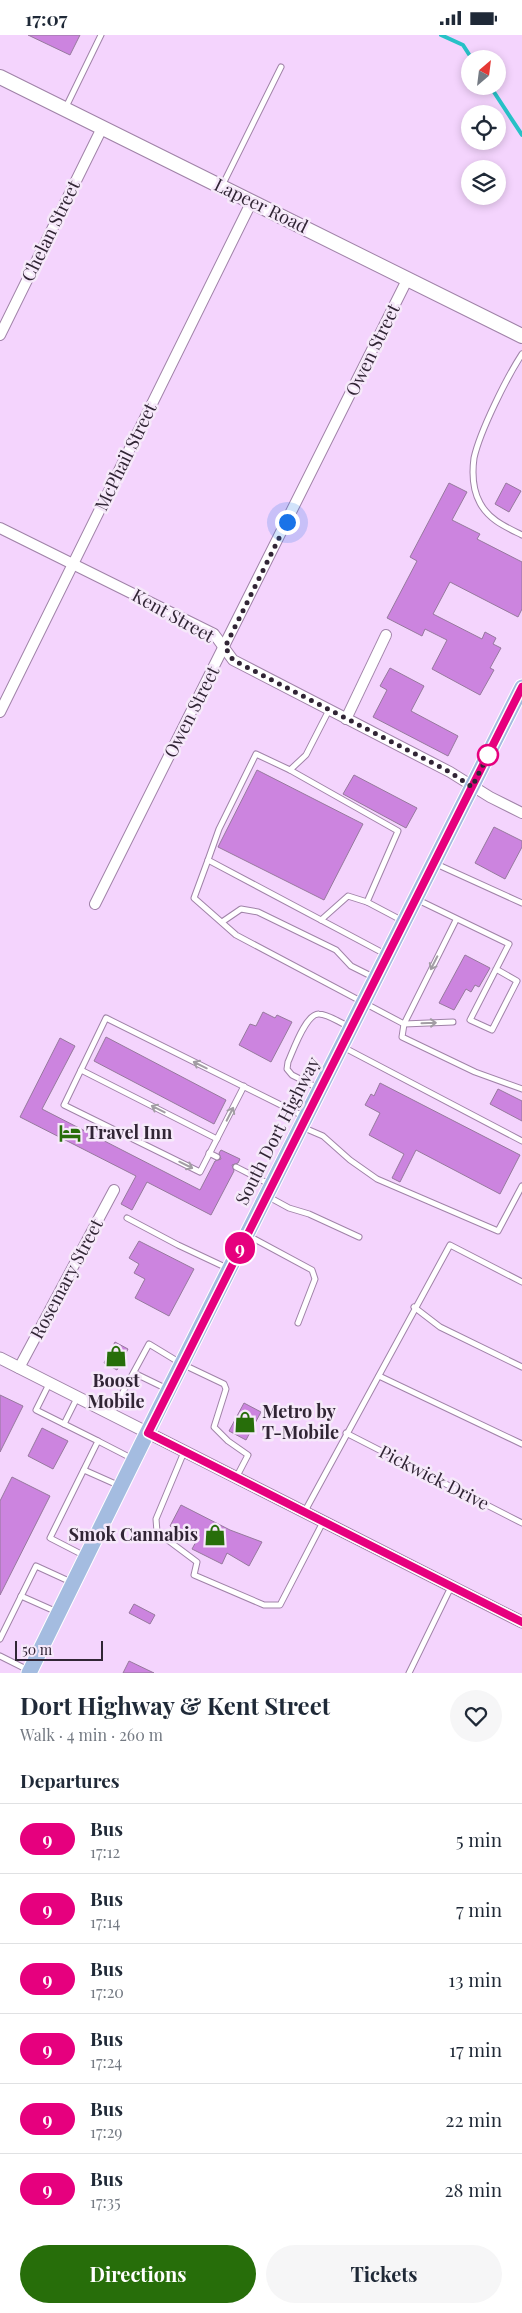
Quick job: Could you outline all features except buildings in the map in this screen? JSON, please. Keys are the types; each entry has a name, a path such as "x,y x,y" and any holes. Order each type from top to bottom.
{"main road":[{"name":"Lapeer Road","path":"0,77 522,336"},
{"name":"South Dort Highway","path":"30,1672 134,1460 522,687"}],"street":[{"name":"Chelan Street","path":"0,335 102,127"},
{"name":"McPhail Street","path":"0,712 252,201"},
{"name":"Owen Street","path":"95,904 408,278"},
{"name":"Kent Street","path":"0,528 214,634 233,660 450,772 472,787 522,813"},
{"path":"346,719 386,635"},
{"name":"Rosemary Street","path":"19,1368 114,1190"},
{"path":"0,1357 49,1384 304,1513 521,1620"}],"lane":[{"path":"65,109 101,35"},
{"path":"222,187 281,67"},
{"path":"522,354 490,415 474,457 472,479 480,503 493,520 522,535"},
{"path":"290,770 306,755 329,711"},
{"path":"367,902 398,831 290,770 256,754 219,829 194,898 236,935 404,1024 453,1023"},
{"path":"208,860 387,956"},
{"path":"434,863 521,901"},
{"path":"321,920 348,896 367,902 404,922"},
{"path":"416,899 509,944 496,969 470,1020 492,1030 517,981 496,969"},
{"path":"222,922 241,909 258,912 336,950 351,966 376,978"},
{"path":"456,919 404,1024 402,1037 475,1072 522,1089"},
{"path":"320,1089 292,1075 287,1069 288,1062 307,1020 313,1014 320,1013 351,1028"},
{"path":"244,1087 200,1172 64,1105 106,1018 244,1087 304,1122 350,1160 377,1179 498,1231 522,1186"},
{"path":"341,1047 522,1141"},
{"path":"81,1070 217,1139"},
{"path":"209,1153 217,1157"},
{"path":"236,1167 289,1208 309,1214 359,1237"},
{"path":"127,1218 178,1245 230,1269"},
{"path":"247,1235 312,1270 315,1279 298,1323"},
{"path":"304,1513 346,1433 379,1376 414,1307 450,1245 522,1282"},
{"path":"414,1307 440,1327 522,1367"},
{"path":"111,1414 149,1344 182,1364 224,1384 226,1389 214,1427 228,1441 248,1455 236,1478"},
{"path":"134,1373 169,1390"},
{"path":"379,1376 522,1444"},
{"path":"49,1384 36,1410 134,1460"},
{"path":"64,1424 78,1398"},
{"name":"Pickwick Drive","path":"346,1433 522,1523"},
{"path":"86,1557 50,1539 98,1441"},
{"path":"185,1452 156,1519 156,1532 197,1562 194,1575 264,1605 280,1605 323,1522"},
{"path":"84,1470 121,1487"},
{"path":"0,1639 36,1566 74,1583"},
{"path":"409,1673 452,1587"},
{"path":"22,1595 59,1613"},
{"path":"0,1656 30,1672"}],"waterway":[{"path":"441,35 463,45 466,50"},
{"path":"496,95 522,135"}],"bus line":[{"name":"9","path":"522,687 148,1433 522,1622"}],"place":[{"name":"Travel Inn","path":"70,1133"},
{"name":"Boost Mobile","path":"116,1356"},
{"name":"Metro by T-Mobile","path":"245,1422"},
{"name":"Smok Cannabis","path":"215,1535"}],"route":[{"path":"287,522 225,647 233,660 450,772 472,787 488,755"}]}
